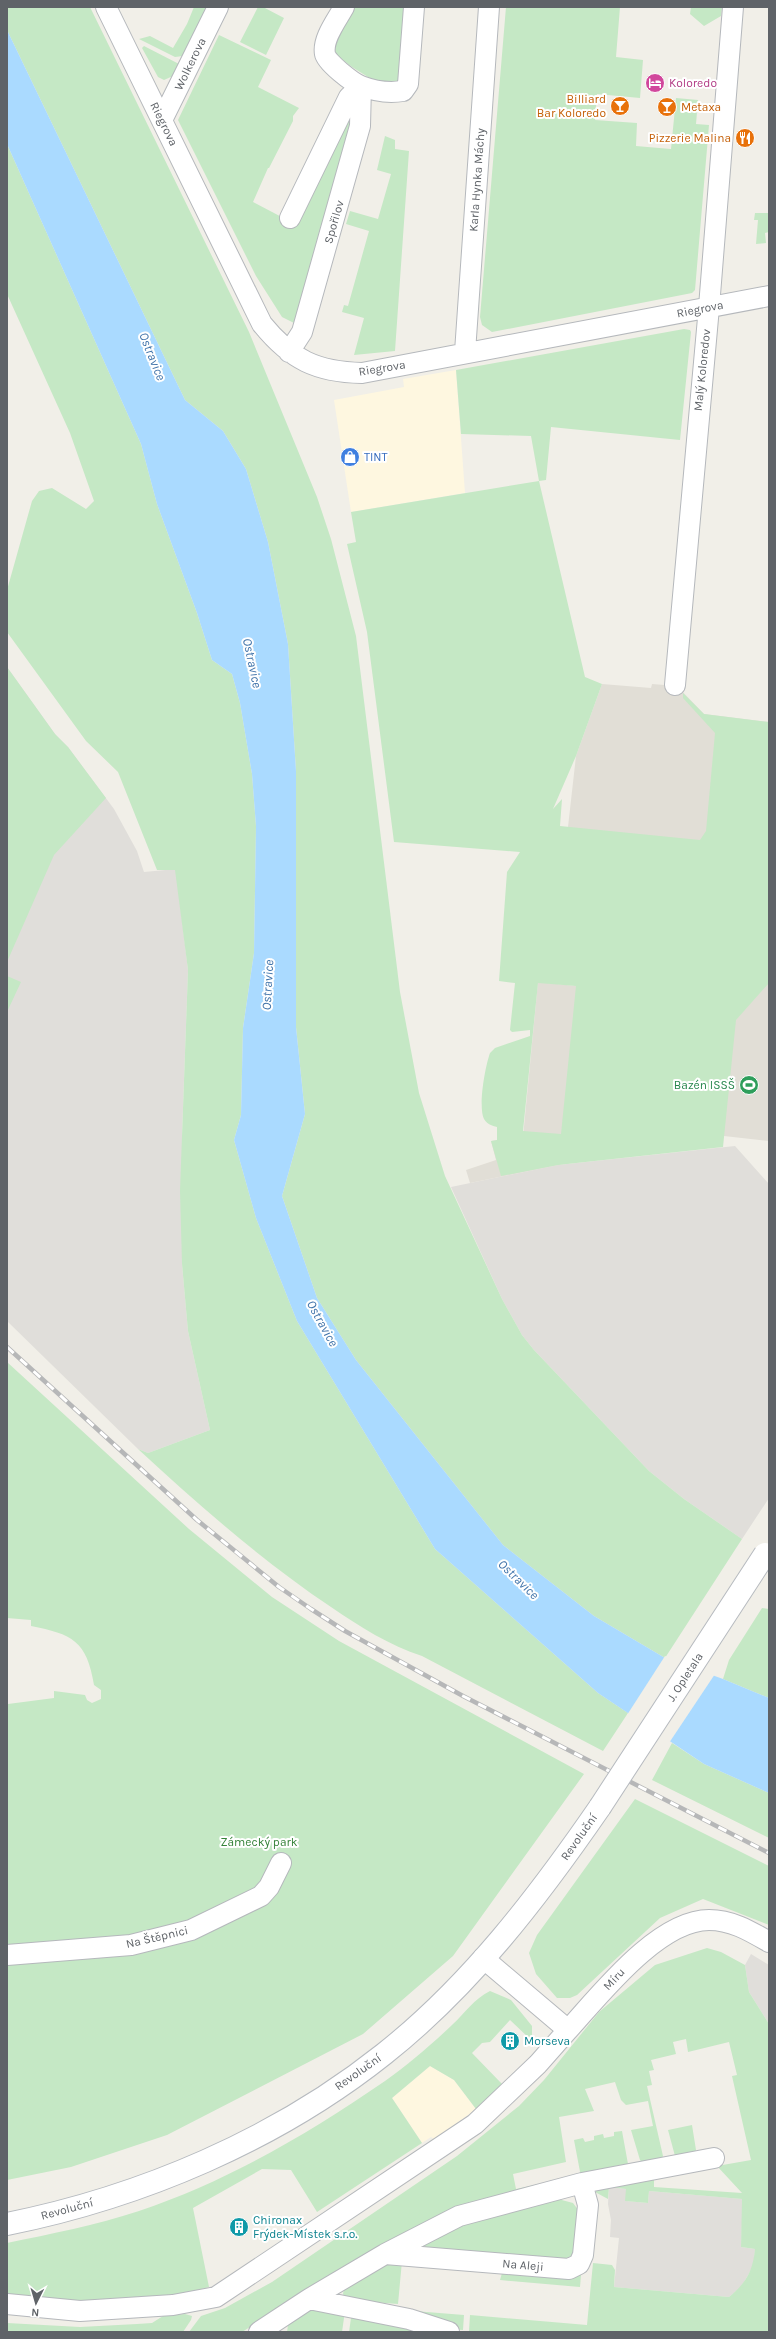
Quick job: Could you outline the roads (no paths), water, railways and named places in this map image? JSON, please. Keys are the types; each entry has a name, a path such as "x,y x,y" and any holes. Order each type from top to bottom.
{"main road":[{"name":"J. Opletala","path":"600,1807 767,1550"},
{"name":"Revoluční","path":"7,2224 31,2219 106,2198 181,2172 291,2118 384,2054 450,1994 484,1958 553,1876 600,1807"},
{"name":"Revoluční","path":"7,2220 31,2219"}],"street":[{"name":"Riegrova","path":"106,7 262,324 274,339 289,352 309,365 334,371 362,373 465,352 769,296"},
{"name":"Wolkerova","path":"162,120 218,7"},
{"path":"344,7 325,43 325,56 332,65 361,86 392,93 403,91 408,84 414,7"},
{"name":"Karla Hynka Máchy","path":"465,352 489,7"},
{"name":"Malý Koloredov","path":"674,685 709,307 733,7"},
{"path":"290,218 349,97 361,86"},
{"name":"Spořilov","path":"289,352 302,332 360,126 361,86"},
{"name":"Na Štěpnici","path":"7,1955 131,1945 191,1930 261,1896 269,1887 280,1863"},
{"name":"Míru","path":"568,2030 636,1956 682,1927 700,1920 720,1921 737,1924 769,1942"},
{"path":"7,2304 80,2311 173,2304 216,2297 476,2124 538,2064 568,2030 484,1958"},
{"path":"267,2330 309,2299 384,2254 459,2216 582,2183 714,2158"},
{"name":"Na Aleji","path":"384,2254 570,2269 579,2264 583,2255 588,2205 582,2183"},
{"path":"309,2299 409,2319 449,2332"}],"water":[{"name":"Ostravice","path":"7,30 185,400 223,431 246,469 268,542 288,644 296,771 296,1027 305,1114 282,1196 317,1298 356,1360 503,1545 594,1616 665,1658 723,1679 769,1698 769,1793 704,1764 598,1693 435,1549 297,1321 256,1218 234,1140 241,1115 243,1028 254,953 256,826 252,774 240,703 232,674 212,660 197,613 157,504 141,444 7,144"}],"railway":[{"path":"7,1347 197,1520 279,1587 311,1609 345,1631 463,1696 769,1853"}],"place":[{"name":"Koloredo","path":"655,83"},
{"name":"Billiard Bar Koloredo","path":"620,106"},
{"name":"Metaxa","path":"667,107"},
{"name":"Pizzerie Malina","path":"745,138"},
{"name":"TINT","path":"350,457"},
{"name":"Bazén ISSŠ","path":"749,1085"},
{"name":"Morseva","path":"510,2041"},
{"name":"Chironax Frýdek-Místek s.r.o.","path":"239,2227"}],"park label":[{"name":"Zámecký park","path":"259,1842"}]}
